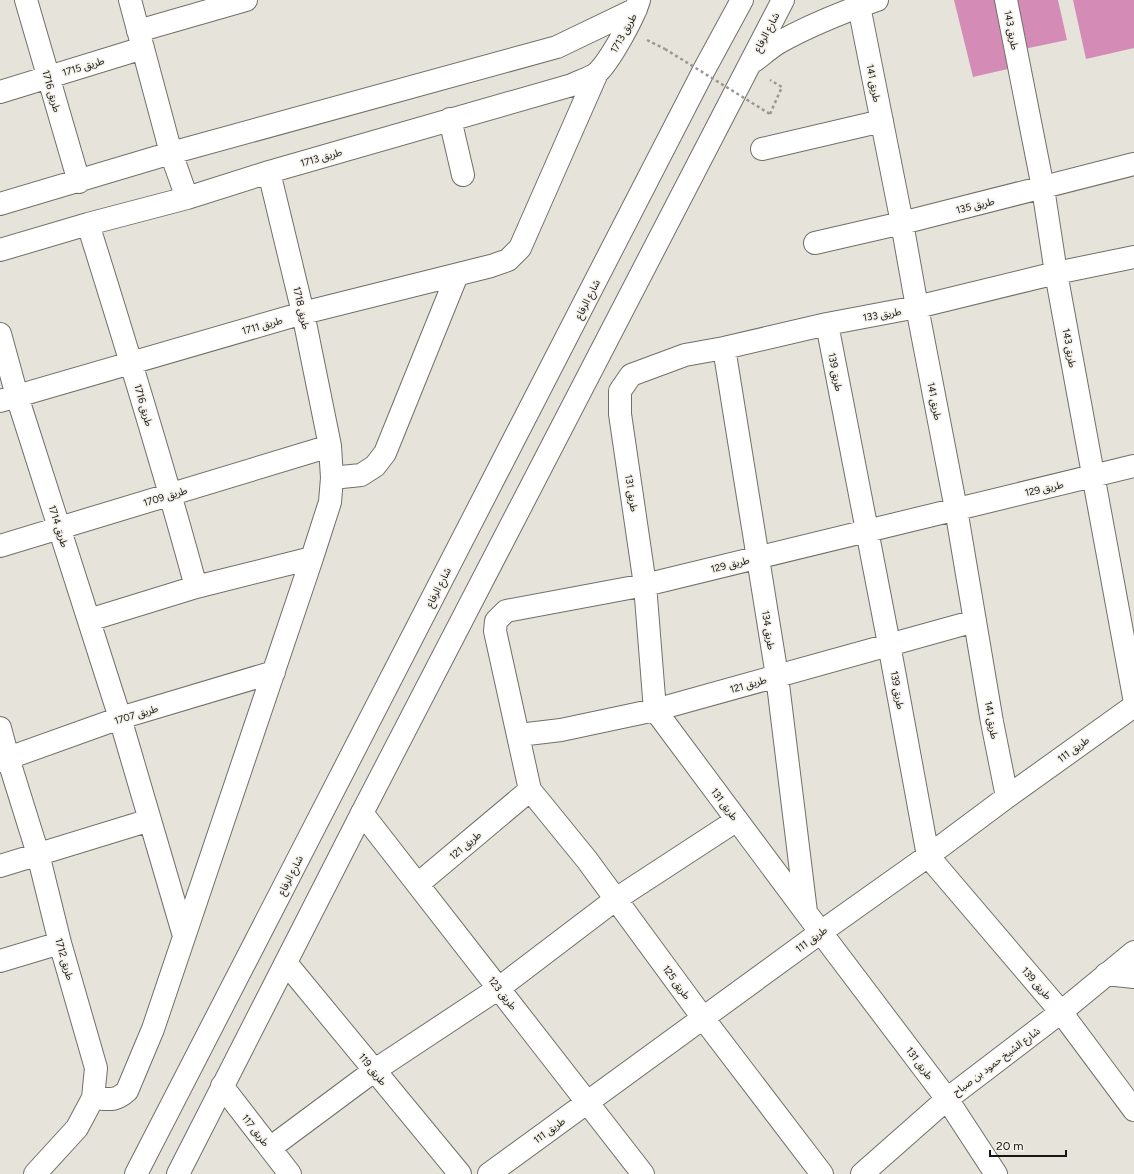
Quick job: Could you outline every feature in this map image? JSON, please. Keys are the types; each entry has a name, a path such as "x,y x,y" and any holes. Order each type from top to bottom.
{"street":[{"name":"طريق 1716","path":"26,0 79,182"},
{"path":"130,0 171,153 187,198"},
{"name":"طريق 1715","path":"0,92 48,77 246,0"},
{"name":"شارع الرفاع","path":"136,1174 742,0"},
{"name":"شارع الرفاع","path":"178,1174 362,813 783,0"},
{"name":"طريق 143","path":"1006,0 1043,188 1056,273 1134,697"},
{"path":"748,66 777,44 836,15 868,3"},
{"name":"طريق 141","path":"868,3 882,121 956,509 1007,797"},
{"name":"طريق 1713","path":"0,250 88,224 187,198 269,172 572,85 597,73 613,52 638,5"},
{"name":"طريق 1713","path":"0,204 79,182 171,153 557,47 638,5"},
{"name":"طريق 1711","path":"9,398 303,313 457,275 508,260 520,248 597,73"},
{"path":"450,119 463,175"},
{"path":"762,149 882,121"},
{"name":"طريق 135","path":"815,243 902,223 1134,164"},
{"name":"طريق 1718","path":"93,1098 113,1100 121,1097 127,1091 153,1029 330,502 332,478 330,446 303,313 269,172"},
{"name":"طريق 1716","path":"88,224 132,363 171,494 196,587"},
{"name":"طريق 133","path":"631,375 685,356 827,324 917,307 1056,273 1134,257"},
{"path":"332,478 361,475 375,466 385,453 457,275"},
{"name":"طريق 139","path":"827,324 889,644 928,856 1061,1012 1134,1110"},
{"name":"طريق 1714","path":"0,334 9,398 59,527 120,718 184,936"},
{"name":"طريق 134","path":"724,348 776,676 807,914"},
{"name":"طريق 131","path":"631,375 620,391 620,414 645,585 655,710 947,1099 996,1174"},
{"name":"طريق 1709","path":"0,546 330,446"},
{"name":"طريق 129","path":"530,790 495,631 496,621 506,611 645,585 1134,466"},
{"path":"89,620 196,587 312,558"},
{"name":"طريق 121","path":"519,735 561,730 655,710 975,621"},
{"name":"طريق 1707","path":"4,759 120,718 274,672"},
{"name":"طريق 111","path":"489,1174 1134,706"},
{"name":"طريق 1712","path":"0,728 4,759 38,854 60,944 96,1068 93,1098 77,1128 35,1174"},
{"name":"طريق 121","path":"418,884 530,790"},
{"name":"طريق 125","path":"530,790 616,898 703,1018 822,1174"},
{"name":"طريق 123","path":"362,813 500,988 643,1174"},
{"path":"0,866 150,820"},
{"path":"270,1148 375,1070 500,988 616,898 737,820"},
{"path":"0,961 60,944"},
{"name":"شارع الشيخ حمود بن صباح","path":"862,1174 947,1099 1061,1012 1134,952"},
{"name":"طريق 119","path":"286,963 460,1174"},
{"path":"1106,974 1134,977"},
{"name":"طريق 117","path":"222,1086 290,1174"}],"path":[{"path":"653,43 770,114 782,87"}],"building":[{"path":"954,0 995,0 1012,68 973,77"},
{"path":"1013,0 1058,0 1067,40 1024,49"},
{"path":"1073,0 1134,0 1134,48 1086,59"}]}
